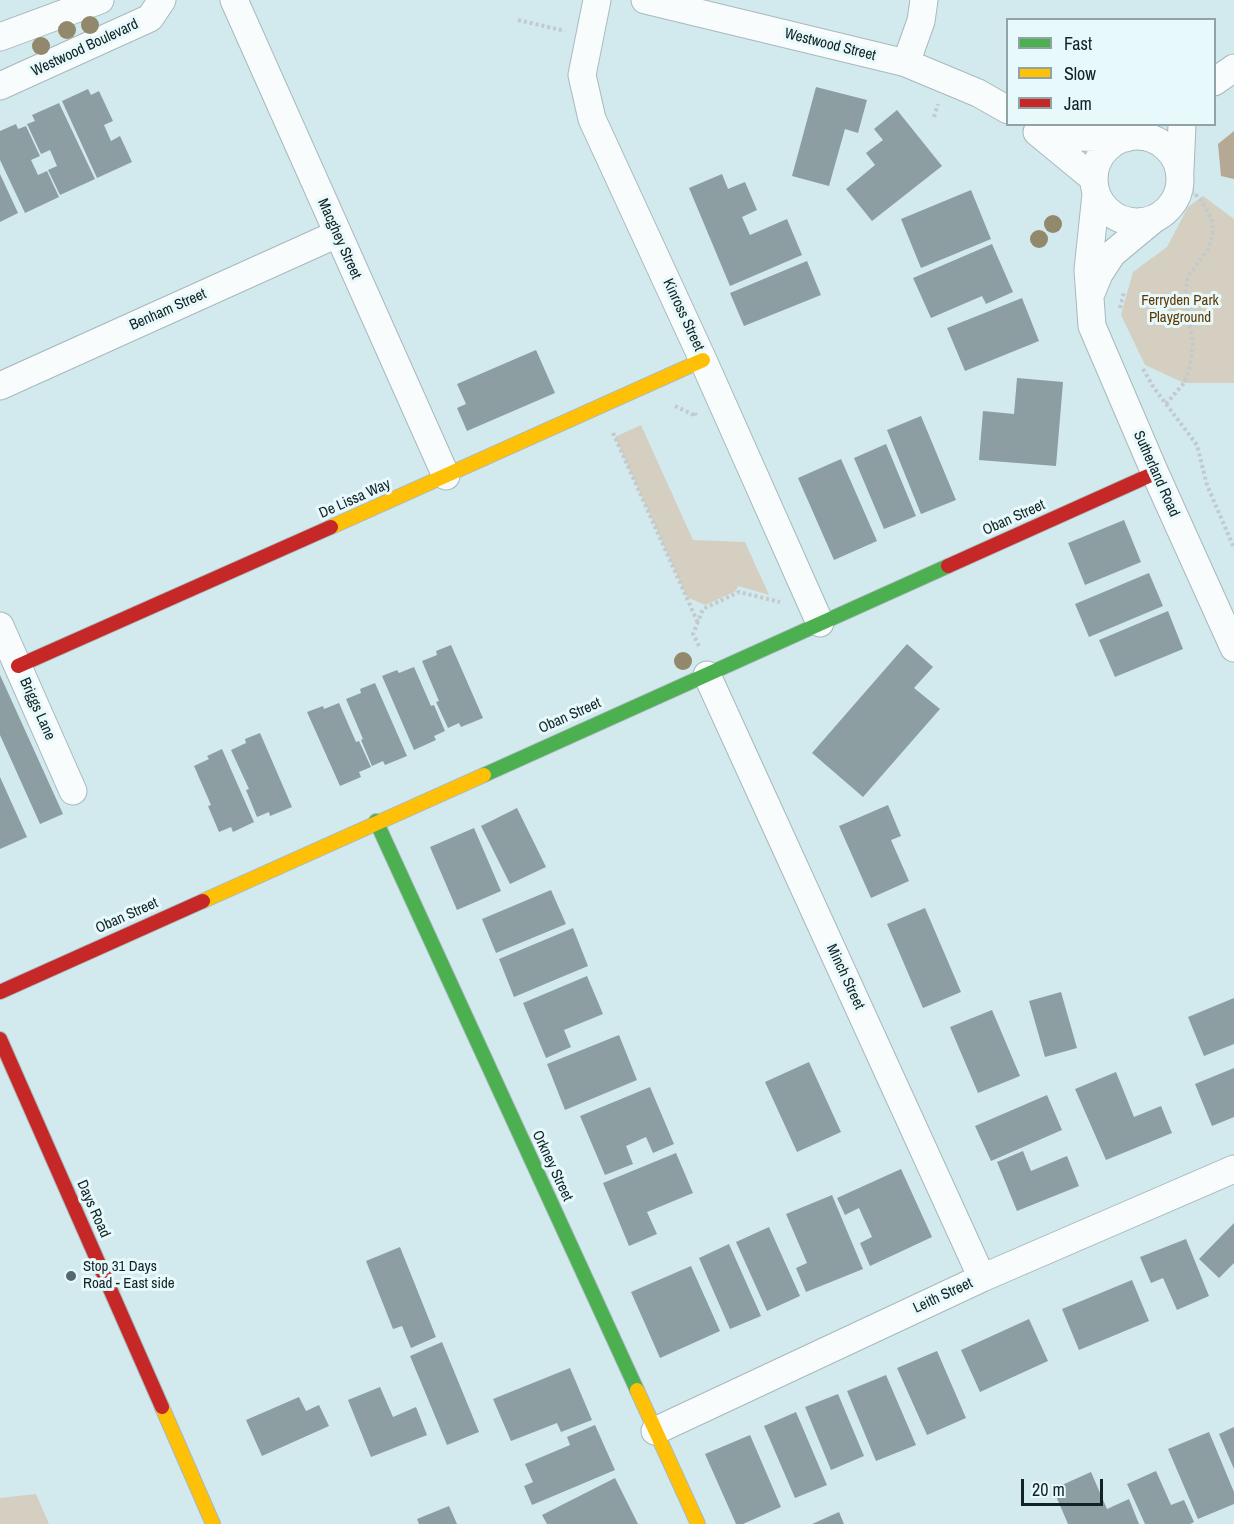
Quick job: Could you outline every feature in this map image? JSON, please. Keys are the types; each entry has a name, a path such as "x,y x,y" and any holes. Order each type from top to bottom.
{"street":[{"path":"0,37 100,0"},
{"name":"Westwood Boulevard","path":"0,86 150,18 162,0"},
{"name":"Macghey Street","path":"234,0 446,476"},
{"name":"Kinross Street","path":"597,0 582,75 592,119 820,622"},
{"name":"Westwood Street","path":"645,0 906,63 978,93 1006,110"},
{"path":"906,63 921,21 924,0"},
{"path":"1216,81 1234,68"},
{"path":"1030,126 1095,186"},
{"path":"1044,126 1073,137 1140,133 1166,147 1175,157 1180,170"},
{"path":"1089,297 1099,274 1112,254 1165,219 1167,211 1176,199 1180,185 1182,126"},
{"path":"1140,133 1113,143 1103,153 1096,165 1095,186 1103,206 1113,215 1126,221 1165,219"},
{"name":"Sutherland Road","path":"1095,186 1088,270 1092,326 1234,648"},
{"name":"Benham Street","path":"0,386 337,234"},
{"name":"De Lissa Way","path":"18,666 703,360"},
{"name":"Oban Street","path":"0,992 376,821 704,663 820,622 1155,473"},
{"name":"Briggs Lane","path":"0,626 74,791"},
{"name":"Minch Street","path":"704,663 982,1278"},
{"name":"Orkney Street","path":"376,821 698,1524"},
{"name":"Days Road","path":"0,1039 213,1524"},
{"name":"Leith Street","path":"655,1431 982,1278 1234,1169"}],"path":[{"path":"1165,219 1193,192 1212,219 1213,234 1208,249 1188,276 1185,296 1192,345 1189,370 1184,383 1166,404"},
{"path":"1120,310 1124,289"},
{"path":"1139,362 1197,446 1207,485 1234,548"},
{"path":"674,406 696,416 693,408"},
{"path":"623,429 612,433 698,623"},
{"path":"704,663 693,634 703,609 740,592 782,602 780,608"}],"green space":[{"name":"Ferryden Park Playground","path":"1203,196 1234,219 1234,383 1184,383 1145,365 1121,315 1133,272 1167,247 1188,207"},
{"path":"641,425 693,540 745,542 769,595 738,586 736,591 705,605 687,597 615,437"},
{"path":"36,1494 49,1524 0,1524 0,1498"}],"shaded area":[{"path":"1234,131 1234,179 1221,176 1218,144"}],"building":[{"path":"816,87 867,100 858,133 845,129 829,186 792,176"},
{"path":"88,89 91,95 99,91 113,121 104,125 111,141 120,136 132,162 97,178 62,101"},
{"path":"59,103 95,179 60,195 48,170 57,166 50,150 41,154 27,124 35,121 32,115"},
{"path":"897,110 942,166 872,221 846,189 875,165 866,153 883,140 874,129"},
{"path":"16,124 18,129 26,126 40,156 31,160 38,175 47,171 59,197 25,213 0,160 0,131"},
{"path":"0,174 18,213 0,222"},
{"path":"722,174 728,189 745,182 757,210 742,217 750,235 787,219 802,255 730,286 689,188"},
{"path":"971,190 991,239 921,268 901,219"},
{"path":"992,244 1013,292 986,304 982,296 931,318 913,278"},
{"path":"807,261 821,295 744,326 730,293"},
{"path":"1022,298 1039,341 965,371 947,328"},
{"path":"536,350 555,393 467,431 457,408 466,404 457,384"},
{"path":"1017,378 1063,382 1056,466 979,460 983,411 1014,414"},
{"path":"921,416 956,500 921,514 887,430"},
{"path":"886,444 916,516 884,529 854,458"},
{"path":"841,459 877,541 834,560 798,478"},
{"path":"1124,520 1141,562 1085,585 1068,543"},
{"path":"1149,573 1163,606 1089,637 1075,604"},
{"path":"1168,611 1183,649 1115,677 1099,640"},
{"path":"907,644 933,667 914,688 940,709 863,797 812,753"},
{"path":"451,645 483,718 461,727 459,723 448,728 422,661 437,655 436,651"},
{"path":"414,667 445,731 434,736 436,740 414,750 382,676"},
{"path":"0,675 63,814 40,824 0,735"},
{"path":"375,683 407,756 385,765 383,761 372,766 346,699 361,693 360,689"},
{"path":"339,703 356,742 359,741 371,767 359,772 361,777 340,786 307,712"},
{"path":"260,733 292,807 270,816 269,812 257,817 246,790 249,789 231,750 246,743 245,739"},
{"path":"222,749 254,822 233,832 231,827 219,832 208,806 211,805 194,766 209,759 207,756"},
{"path":"0,777 27,837 0,849"},
{"path":"888,805 901,836 891,840 909,881 871,898 839,826"},
{"path":"517,808 546,867 510,884 481,826"},
{"path":"474,828 501,891 457,910 430,847"},
{"path":"551,890 566,924 496,953 482,919"},
{"path":"925,908 961,992 923,1008 887,924"},
{"path":"573,928 588,966 514,997 499,959"},
{"path":"587,976 603,1014 564,1030 571,1047 546,1058 523,1003"},
{"path":"1061,992 1077,1048 1045,1057 1029,1001"},
{"path":"1234,998 1234,1044 1204,1056 1188,1017"},
{"path":"992,1010 1020,1076 978,1093 950,1027"},
{"path":"619,1035 637,1080 565,1110 547,1064"},
{"path":"809,1062 841,1132 797,1152 765,1082"},
{"path":"1234,1068 1234,1117 1212,1126 1195,1084"},
{"path":"1116,1072 1134,1117 1161,1106 1172,1133 1106,1160 1075,1089"},
{"path":"650,1087 674,1144 653,1153 646,1137 626,1146 633,1164 605,1175 580,1116"},
{"path":"1047,1095 1062,1130 991,1161 975,1126"},
{"path":"1023,1151 1031,1171 1067,1156 1079,1186 1017,1211 997,1162"},
{"path":"676,1153 693,1193 647,1212 657,1234 629,1246 603,1183"},
{"path":"901,1169 932,1237 870,1266 860,1243 872,1237 859,1208 845,1215 837,1198"},
{"path":"832,1195 863,1269 806,1292 796,1268 807,1263 786,1214"},
{"path":"1234,1223 1234,1263 1219,1278 1199,1259"},
{"path":"769,1227 800,1296 767,1311 736,1242"},
{"path":"1186,1239 1209,1296 1177,1310 1163,1278 1151,1283 1140,1257"},
{"path":"729,1244 761,1316 730,1329 699,1258"},
{"path":"400,1247 436,1337 411,1348 402,1326 393,1329 366,1261"},
{"path":"691,1266 720,1331 660,1358 631,1292"},
{"path":"1132,1280 1149,1321 1079,1350 1062,1309"},
{"path":"1029,1319 1048,1361 980,1392 961,1350"},
{"path":"442,1342 479,1432 447,1445 410,1356"},
{"path":"937,1351 966,1418 927,1435 897,1368"},
{"path":"570,1368 592,1420 561,1432 557,1423 511,1441 493,1399"},
{"path":"886,1375 916,1445 876,1461 847,1391"},
{"path":"380,1387 393,1417 416,1407 427,1435 371,1457 348,1400"},
{"path":"838,1394 864,1456 831,1470 805,1407"},
{"path":"299,1397 306,1411 319,1405 329,1426 262,1456 246,1420"},
{"path":"796,1412 827,1485 795,1498 764,1426"},
{"path":"595,1425 615,1470 532,1505 524,1486 533,1482 525,1464 570,1445 567,1437"},
{"path":"1234,1427 1234,1469 1219,1434"},
{"path":"1209,1432 1234,1492 1234,1504 1198,1519 1168,1449"},
{"path":"750,1435 781,1507 743,1524 736,1524 705,1454"},
{"path":"1156,1471 1171,1505 1184,1500 1194,1522 1190,1524 1145,1524 1127,1484"},
{"path":"1091,1472 1107,1509 1129,1499 1139,1524 1068,1524 1053,1489"},
{"path":"615,1478 638,1524 547,1524 542,1515"},
{"path":"449,1506 457,1524 419,1524 417,1519"},
{"path":"839,1512 844,1524 812,1524"}],"traffic: fast":[{"path":"484,775 948,566"},
{"path":"376,821 637,1390"}],"traffic: slow":[{"path":"331,527 703,360"},
{"path":"203,901 484,775"},
{"path":"637,1390 698,1524"},
{"path":"162,1407 213,1524"}],"traffic: jam":[{"path":"948,566 1155,473"},
{"path":"18,666 331,527"},
{"path":"0,992 203,901"},
{"path":"0,1039 162,1407"}],"place":[{"name":"Stop 31 Days Road - East side","path":"71,1276"}]}
